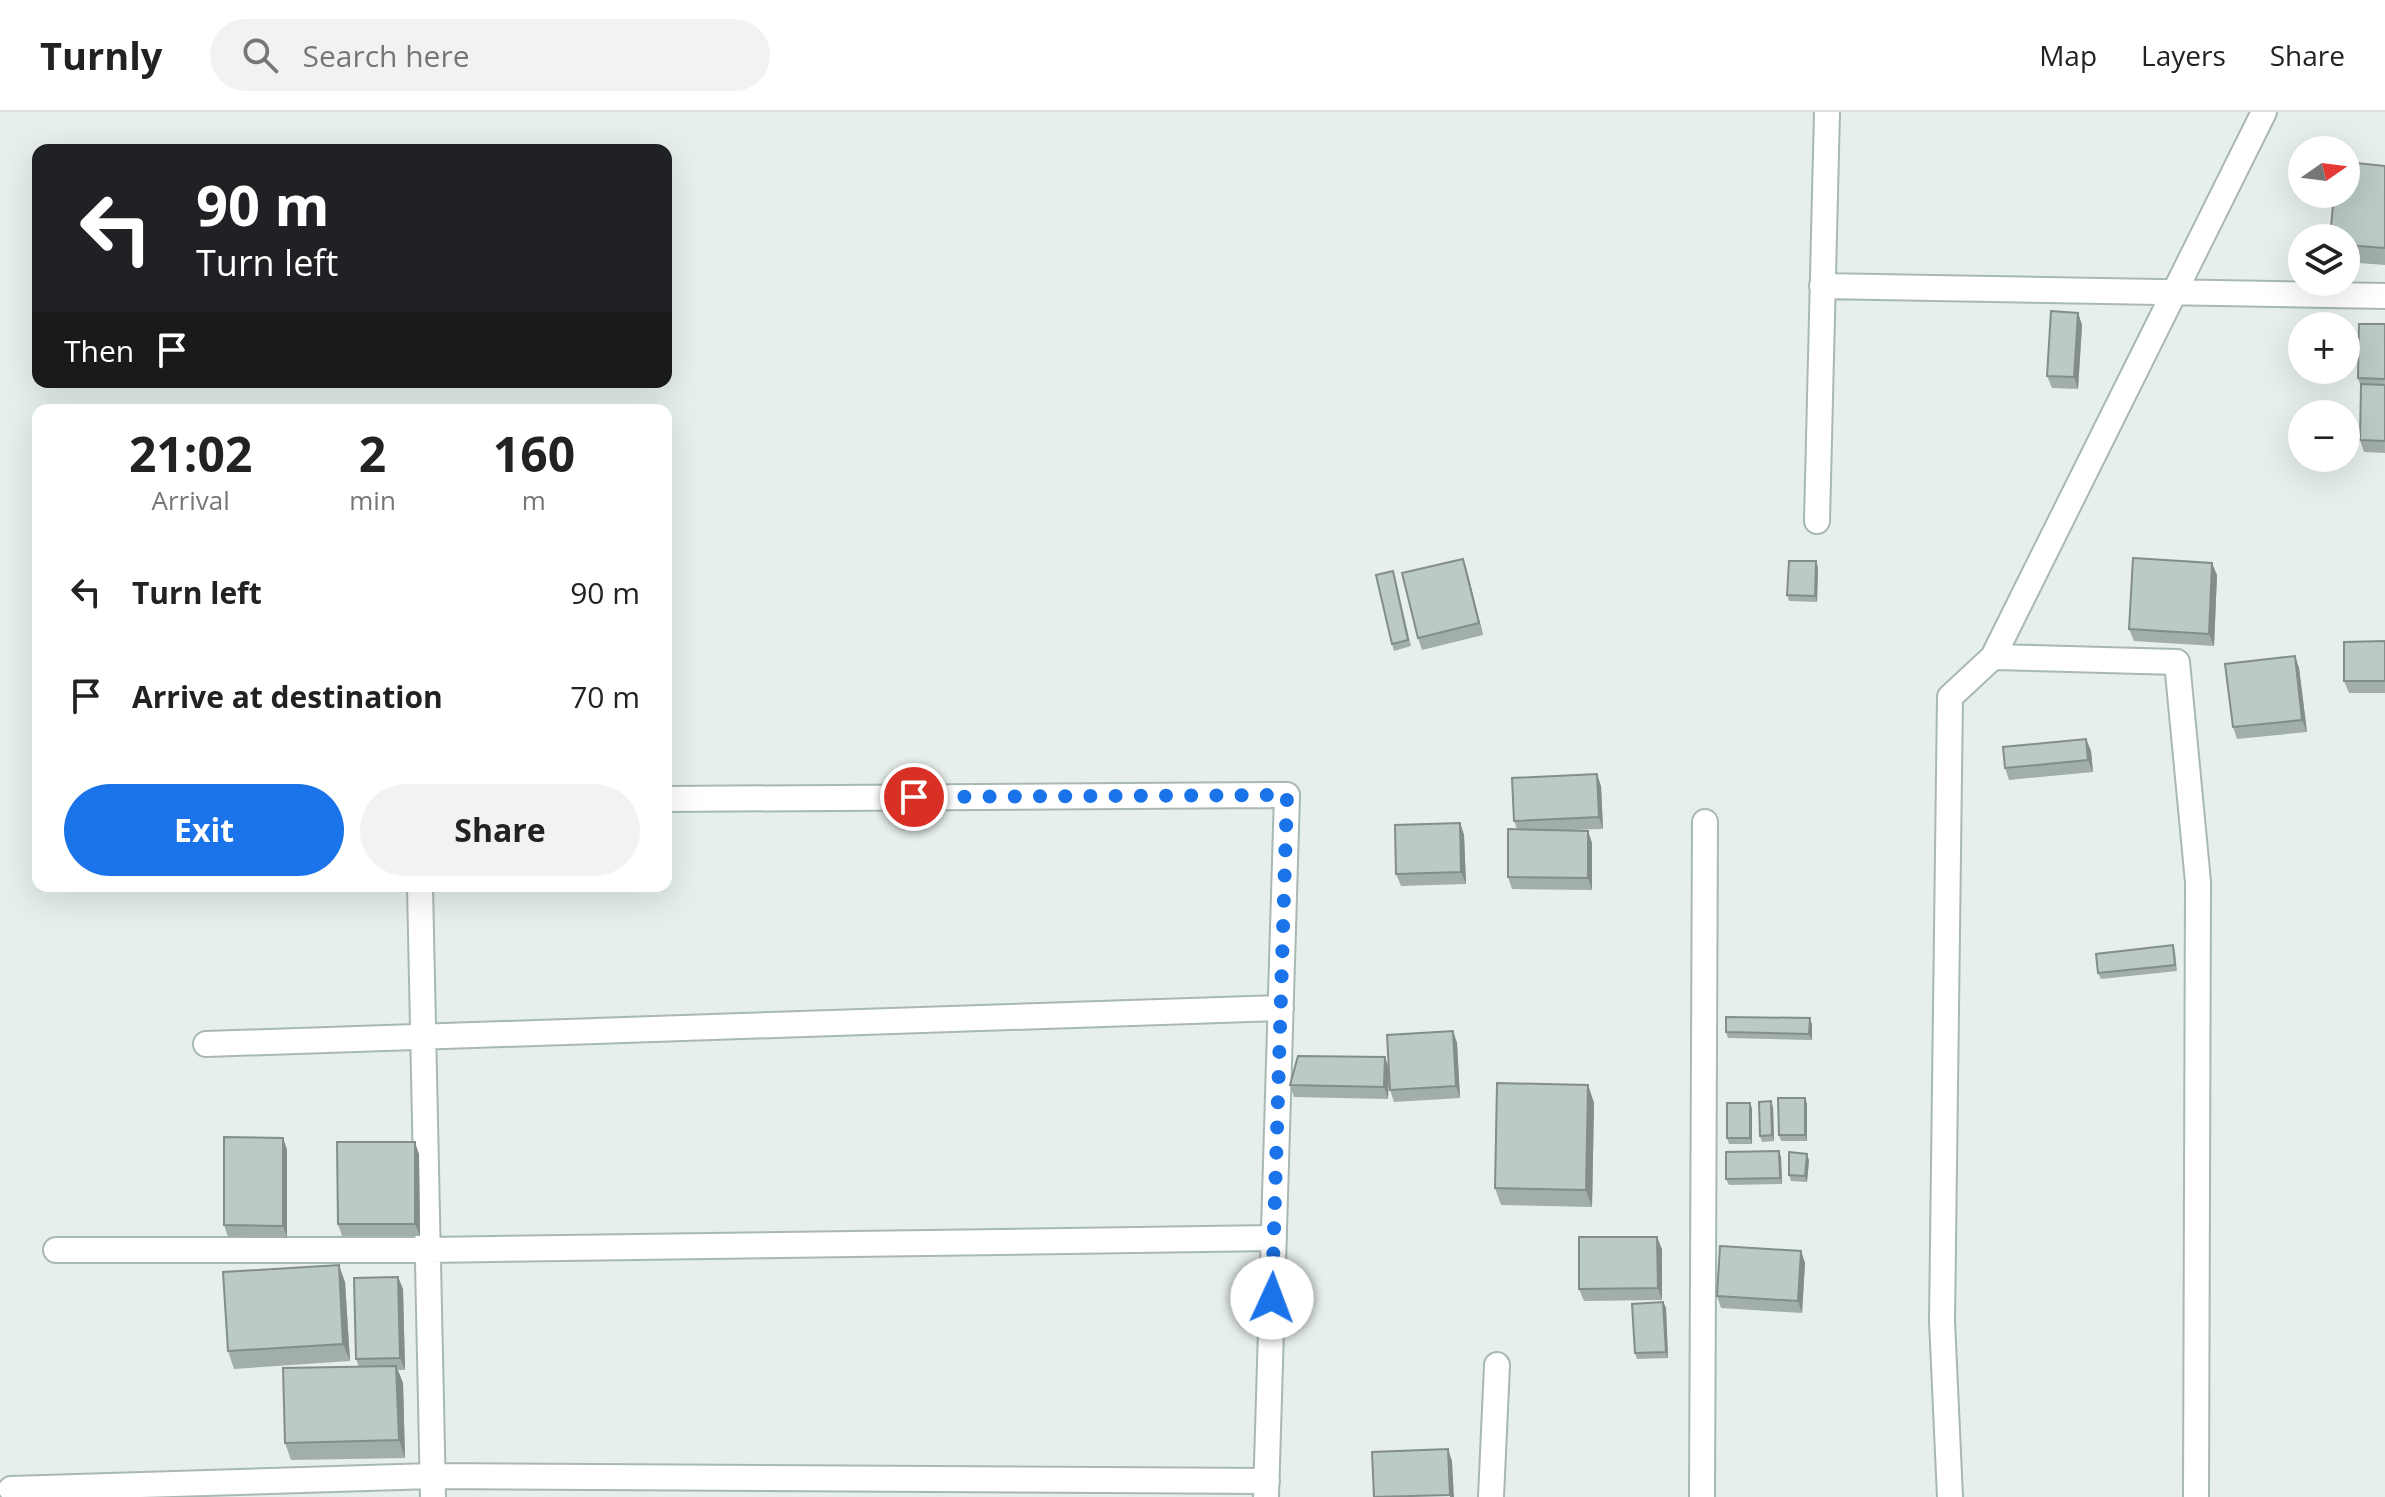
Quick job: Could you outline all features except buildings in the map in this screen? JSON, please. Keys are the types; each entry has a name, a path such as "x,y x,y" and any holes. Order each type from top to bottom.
{"street":[{"path":"1817,521 1827,112"},
{"path":"1950,1497 1942,1321 1950,697 1993,657 2264,112"},
{"path":"1822,286 2385,296"},
{"path":"1993,657 2177,662 2198,882 2196,1497"},
{"path":"11,1489 433,1486 1267,1489 1287,795 672,799"},
{"path":"1702,1497 1705,822"},
{"path":"420,892 433,1486"},
{"path":"206,1044 1281,1008"},
{"path":"56,1250 428,1250 1274,1238"},
{"path":"1491,1497 1497,1365"}],"route":[{"path":"914,797 1287,795 1272,1298"}]}
